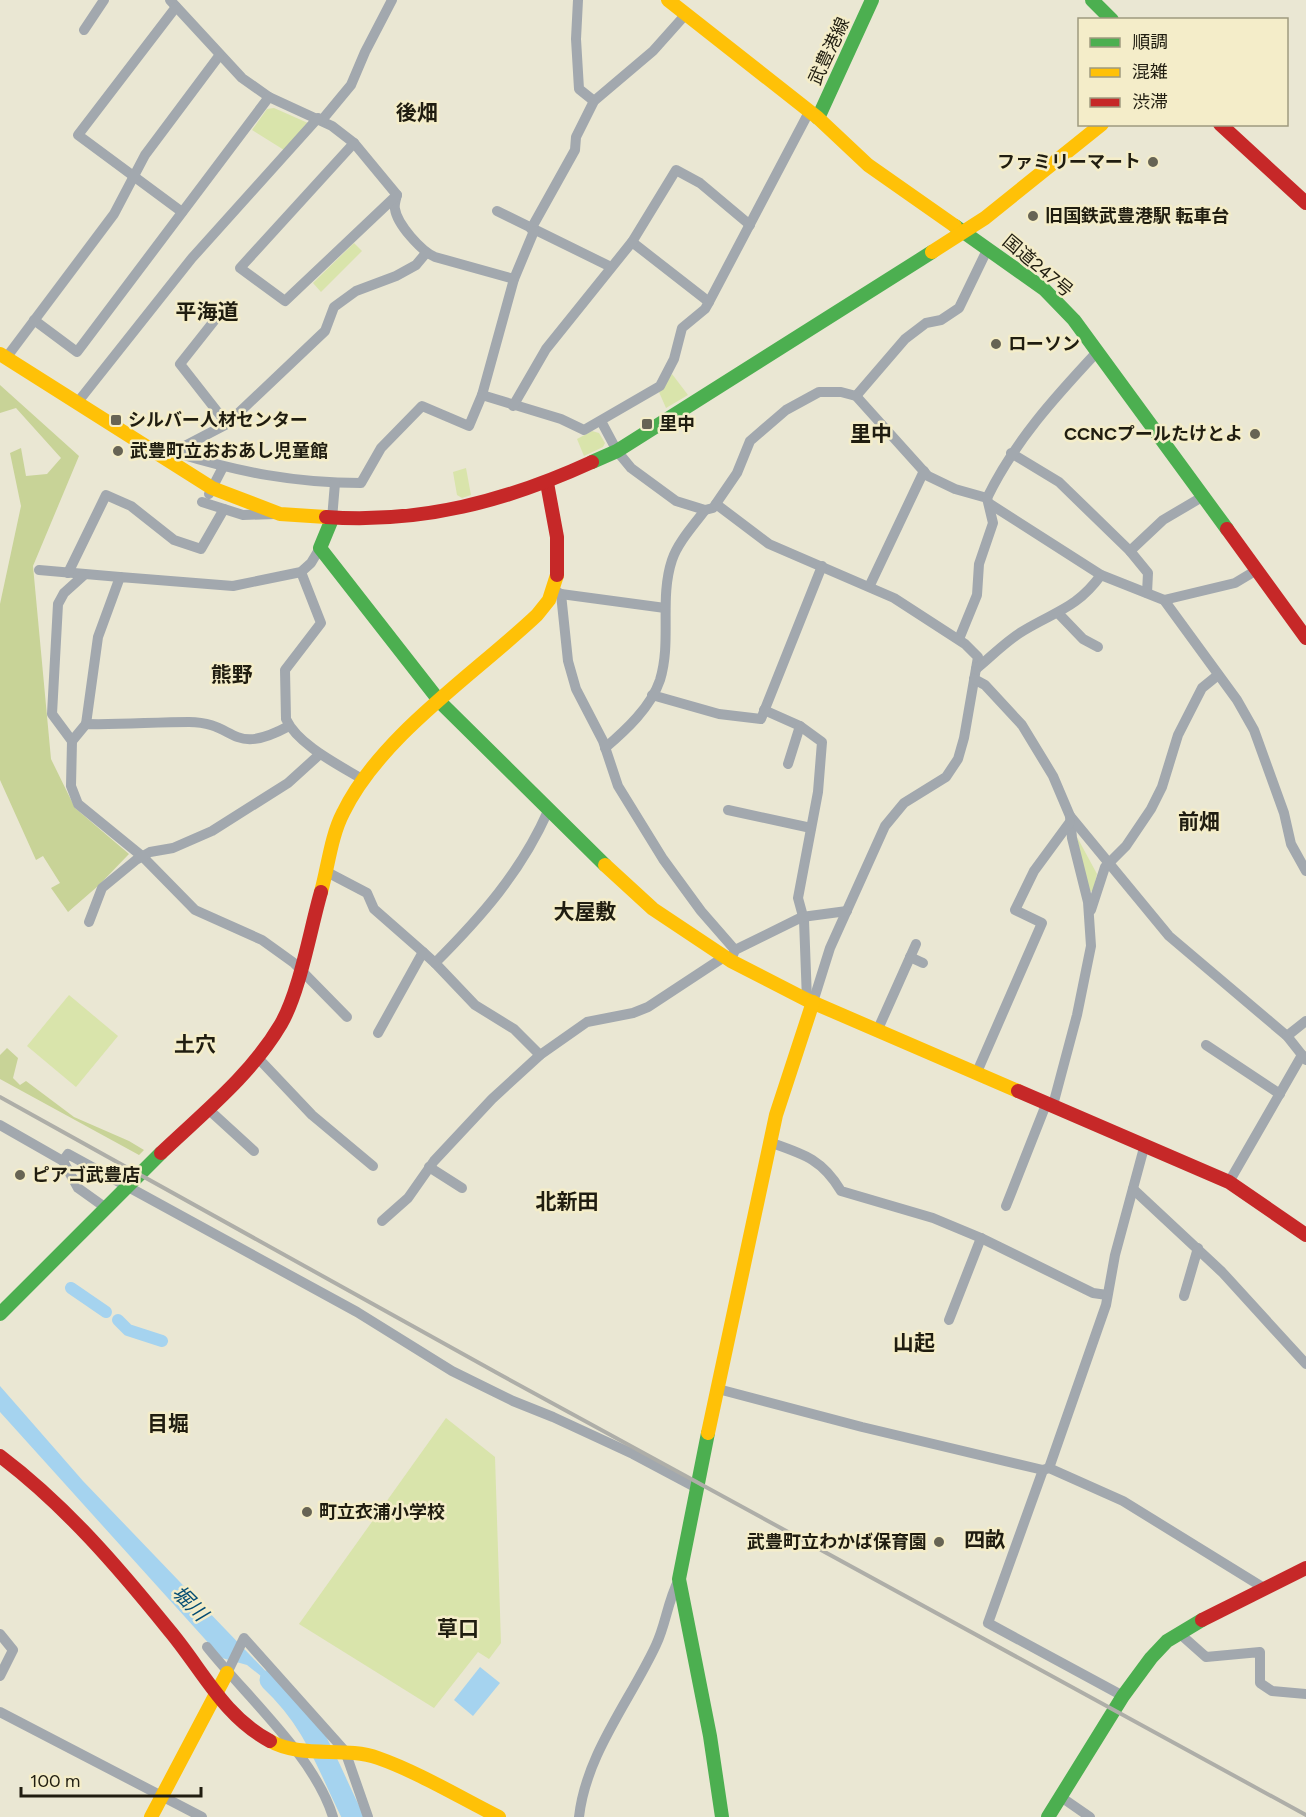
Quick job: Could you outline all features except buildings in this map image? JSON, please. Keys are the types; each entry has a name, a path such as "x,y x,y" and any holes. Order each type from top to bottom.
{"main road":[{"name":"国道247号","path":"669,0 814,115 868,165 1044,289 1074,320 1306,638"},
{"name":"武豊港線","path":"814,115 872,0"},
{"path":"1092,0 1110,18"},
{"path":"3,356 212,488 280,514 366,520 440,513 473,506 547,483 617,451 963,232 1045,172 1100,126"},
{"path":"1222,126 1306,203"},
{"path":"0,1314 144,1169 238,1080 281,1024 342,814 362,779 528,624 557,592 557,546 547,483"},
{"path":"332,519 320,548 441,703 548,811 653,909 810,1001 1229,1182 1306,1235"},
{"path":"722,1817 710,1736 679,1579 783,1090 810,1001"},
{"path":"3,1463 41,1487 125,1575 181,1644 215,1693 233,1715 253,1732 278,1745 294,1749 345,1751 385,1762 499,1817"},
{"path":"1048,1817 1123,1696 1151,1658 1179,1633 1223,1607 1306,1568"},
{"path":"151,1817 227,1673"}],"street":[{"path":"84,30 104,0"},
{"path":"77,403 192,258 351,85 392,0"},
{"path":"578,0 576,23 579,89 594,101"},
{"path":"182,212 78,135 173,3 219,56 269,97 320,119 354,143 397,195 395,210 413,240 426,253 514,279"},
{"path":"426,253 416,265 396,276 356,291 334,307 325,331 227,424 179,449 177,453 223,467 298,481 361,483 381,448 422,406 469,426 482,395 514,279 533,230 575,150 576,137 594,101 653,51 686,14"},
{"path":"3,356 34,320 114,214 145,155 219,56"},
{"path":"34,320 77,352 269,97"},
{"path":"482,395 513,406 561,418 584,430 660,386 674,359 682,327 705,309 750,225 814,115"},
{"path":"354,143 240,268 285,301 397,195"},
{"path":"513,406 546,348 632,243 676,170 700,183 750,225"},
{"path":"497,211 611,267"},
{"path":"632,243 709,302"},
{"path":"856,396 905,339 927,323 941,320 959,308 988,248"},
{"path":"218,316 180,364 227,424"},
{"path":"959,639 977,595 979,564 993,523 988,501 1011,453 1054,399 1097,352"},
{"path":"605,748 626,730 660,681 665,608 673,558 705,510 716,504 737,473 750,441 786,410 819,392 841,392 856,396 928,476 988,501 1101,575 1164,600 1237,700 1254,730 1284,813 1291,844 1306,871"},
{"path":"601,421 617,451 631,468 668,496 684,505 705,510"},
{"path":"1011,453 1059,482 1130,551 1148,573 1147,593"},
{"path":"223,467 203,503 243,515 280,514"},
{"path":"870,585 924,471"},
{"path":"332,519 335,483"},
{"path":"68,573 106,495 131,506 174,540 201,549 224,509"},
{"path":"1130,551 1163,520 1202,497"},
{"path":"716,504 769,544 870,585 959,639 978,657 964,738 952,771 904,803 890,817 830,948 810,1001"},
{"path":"39,570 233,586 301,572 311,564 320,548"},
{"path":"652,695 719,714 761,719 822,566"},
{"path":"1164,600 1235,583 1255,571"},
{"path":"301,572 321,623 285,670 285,697 289,726 320,754 362,779"},
{"path":"84,575 64,593 58,604 52,714 72,741 71,786 78,804 143,856 182,899 200,914 262,940 299,968 347,1017"},
{"path":"975,674 1021,632 1072,607 1101,575"},
{"path":"72,741 86,724 98,638 120,577"},
{"path":"665,608 557,592 568,661 576,688 605,748 618,786 639,823 730,956"},
{"path":"1058,613 1083,639 1098,647"},
{"path":"975,674 1008,709 1042,754 1070,819 1169,936 1287,1036 1304,1057 1229,1182"},
{"path":"1088,916 1108,864 1125,846 1151,808 1162,787 1178,735 1202,688 1218,675"},
{"path":"764,711 800,726 822,742 818,792 798,898 810,1001"},
{"path":"86,724 132,726 191,722 212,726 245,741 268,738 289,726"},
{"path":"788,764 800,726"},
{"path":"89,922 102,888 143,856 150,852 185,844 212,831 288,783 320,754"},
{"path":"728,810 811,828"},
{"path":"435,963 480,916 520,867 548,811"},
{"path":"1006,1206 1050,1104 1077,1015 1091,946 1088,902 1072,838 1070,819"},
{"path":"977,1072 1042,923 1015,910 1034,871 1070,819"},
{"path":"325,871 368,893 374,909 435,963 475,1005 514,1029 540,1055"},
{"path":"382,1221 408,1198 429,1167 492,1099 540,1055 588,1022 633,1013 648,1007 730,956 802,917 847,911"},
{"path":"878,1029 916,944"},
{"path":"378,1033 423,952"},
{"path":"910,957 923,963"},
{"path":"1287,1036 1306,1021"},
{"path":"1206,1045 1280,1094"},
{"path":"257,1057 312,1115 373,1166"},
{"path":"208,1109 254,1151"},
{"path":"0,1125 63,1161 78,1188 106,1208"},
{"path":"772,1143 818,1163 830,1171 841,1191 933,1218 981,1238 1093,1293 1107,1295"},
{"path":"1123,1696 988,1623 1046,1469 1107,1295 1145,1144"},
{"path":"63,1161 68,1154 357,1312 452,1371 513,1401 633,1454 697,1488"},
{"path":"429,1167 462,1188"},
{"path":"1132,1189 1198,1248 1306,1364"},
{"path":"949,1320 981,1238"},
{"path":"1184,1296 1198,1248"},
{"path":"718,1389 862,1427 1046,1469 1123,1501 1264,1588"},
{"path":"579,1817 580,1801 603,1742 658,1643 669,1599 679,1579"},
{"path":"1179,1633 1206,1658 1260,1652 1260,1683 1272,1690 1306,1694"},
{"path":"0,1634 13,1650 0,1677"},
{"path":"227,1673 244,1638 345,1751 368,1817"},
{"path":"207,1647 227,1673 288,1739 321,1792 333,1817"},
{"path":"0,1712 202,1817"},
{"path":"1061,1797 1090,1817"}],"green space":[{"path":"274,108 308,123 284,150 252,130 267,109"},
{"path":"354,243 362,251 321,292 313,283"},
{"path":"672,374 688,395 666,408 659,392"},
{"path":"0,385 79,456 33,566 51,759 75,808 129,854 98,886 68,912 51,888 60,883 43,856 36,860 0,780 0,604 21,506 10,453 21,448 26,476 47,474 61,458 16,408 0,413"},
{"path":"592,431 599,433 605,443 603,447 584,456 577,439"},
{"path":"466,468 471,495 462,498 457,495 453,472"},
{"path":"1077,837 1097,874 1093,891 1088,892"},
{"path":"69,995 118,1036 76,1087 27,1046"},
{"path":"7,1048 18,1058 13,1078 20,1085 26,1081 74,1117 144,1150 139,1155 0,1079 0,1055"},
{"path":"446,1418 495,1457 501,1643 489,1659 478,1652 434,1708 299,1624"}],"water":[{"path":"0,1386 83,1481 301,1708 247,1665 222,1658 0,1412"},
{"path":"480,1667 500,1683 473,1716 454,1700"}],"waterway":[{"path":"71,1288 106,1312"},
{"path":"118,1320 128,1330 162,1341"},
{"name":"堀川","path":"270,1680 286,1696 309,1728 353,1817"}],"railway":[{"path":"0,1097 499,1374 1306,1815"}],"traffic: fast":[{"path":"818,118 872,0"},
{"path":"1092,0 1110,18"},
{"path":"955,226 1044,289 1074,320 1227,529"},
{"path":"592,462 617,451 932,252"},
{"path":"332,519 320,548 441,703 605,865"},
{"path":"0,1314 161,1153"},
{"path":"708,1433 679,1579 710,1736 722,1817"},
{"path":"1048,1817 1123,1696 1151,1658 1167,1641 1202,1620"}],"traffic: slow":[{"path":"668,0 818,118 868,165 955,226"},
{"path":"932,252 985,218 1100,126"},
{"path":"0,354 212,488 280,514 326,517"},
{"path":"321,892 339,822 359,785 380,758 431,707 537,615 549,600 557,575"},
{"path":"605,865 653,909 731,961 807,1000 1018,1091"},
{"path":"708,1433 776,1115 813,1002"},
{"path":"151,1817 227,1673"},
{"path":"270,1741 296,1750 351,1753 378,1758 424,1778 499,1817"}],"traffic: jam":[{"path":"1222,126 1306,203"},
{"path":"326,517 395,517 462,507 528,488 592,462"},
{"path":"547,483 557,537 557,575"},
{"path":"1227,529 1306,638"},
{"path":"161,1153 241,1077 269,1043 281,1024 294,995 321,892"},
{"path":"1018,1091 1229,1182 1306,1235"},
{"path":"0,1456 47,1495 90,1538 169,1630 226,1705 239,1719 270,1741"},
{"path":"1202,1620 1306,1568"}],"place":[{"name":"ファミリーマート","path":"1153,162"},
{"name":"旧国鉄武豊港駅 転車台","path":"1033,216"},
{"name":"ローソン","path":"996,344"},
{"name":"シルバー人材センター","path":"116,420"},
{"name":"里中","path":"647,424"},
{"name":"CCNCプールたけとよ","path":"1255,434"},
{"name":"武豊町立おおあし児童館","path":"118,451"},
{"name":"ピアゴ武豊店","path":"20,1175"},
{"name":"町立衣浦小学校","path":"307,1512"},
{"name":"武豊町立わかば保育園","path":"939,1542"}],"district":[{"name":"後畑","path":"417,112"},
{"name":"平海道","path":"207,311"},
{"name":"里中","path":"871,433"},
{"name":"熊野","path":"232,674"},
{"name":"前畑","path":"1199,821"},
{"name":"大屋敷","path":"585,911"},
{"name":"土穴","path":"195,1044"},
{"name":"北新田","path":"567,1201"},
{"name":"山起","path":"914,1342"},
{"name":"目堀","path":"168,1423"},
{"name":"四畝","path":"985,1539"},
{"name":"草口","path":"458,1628"}]}
